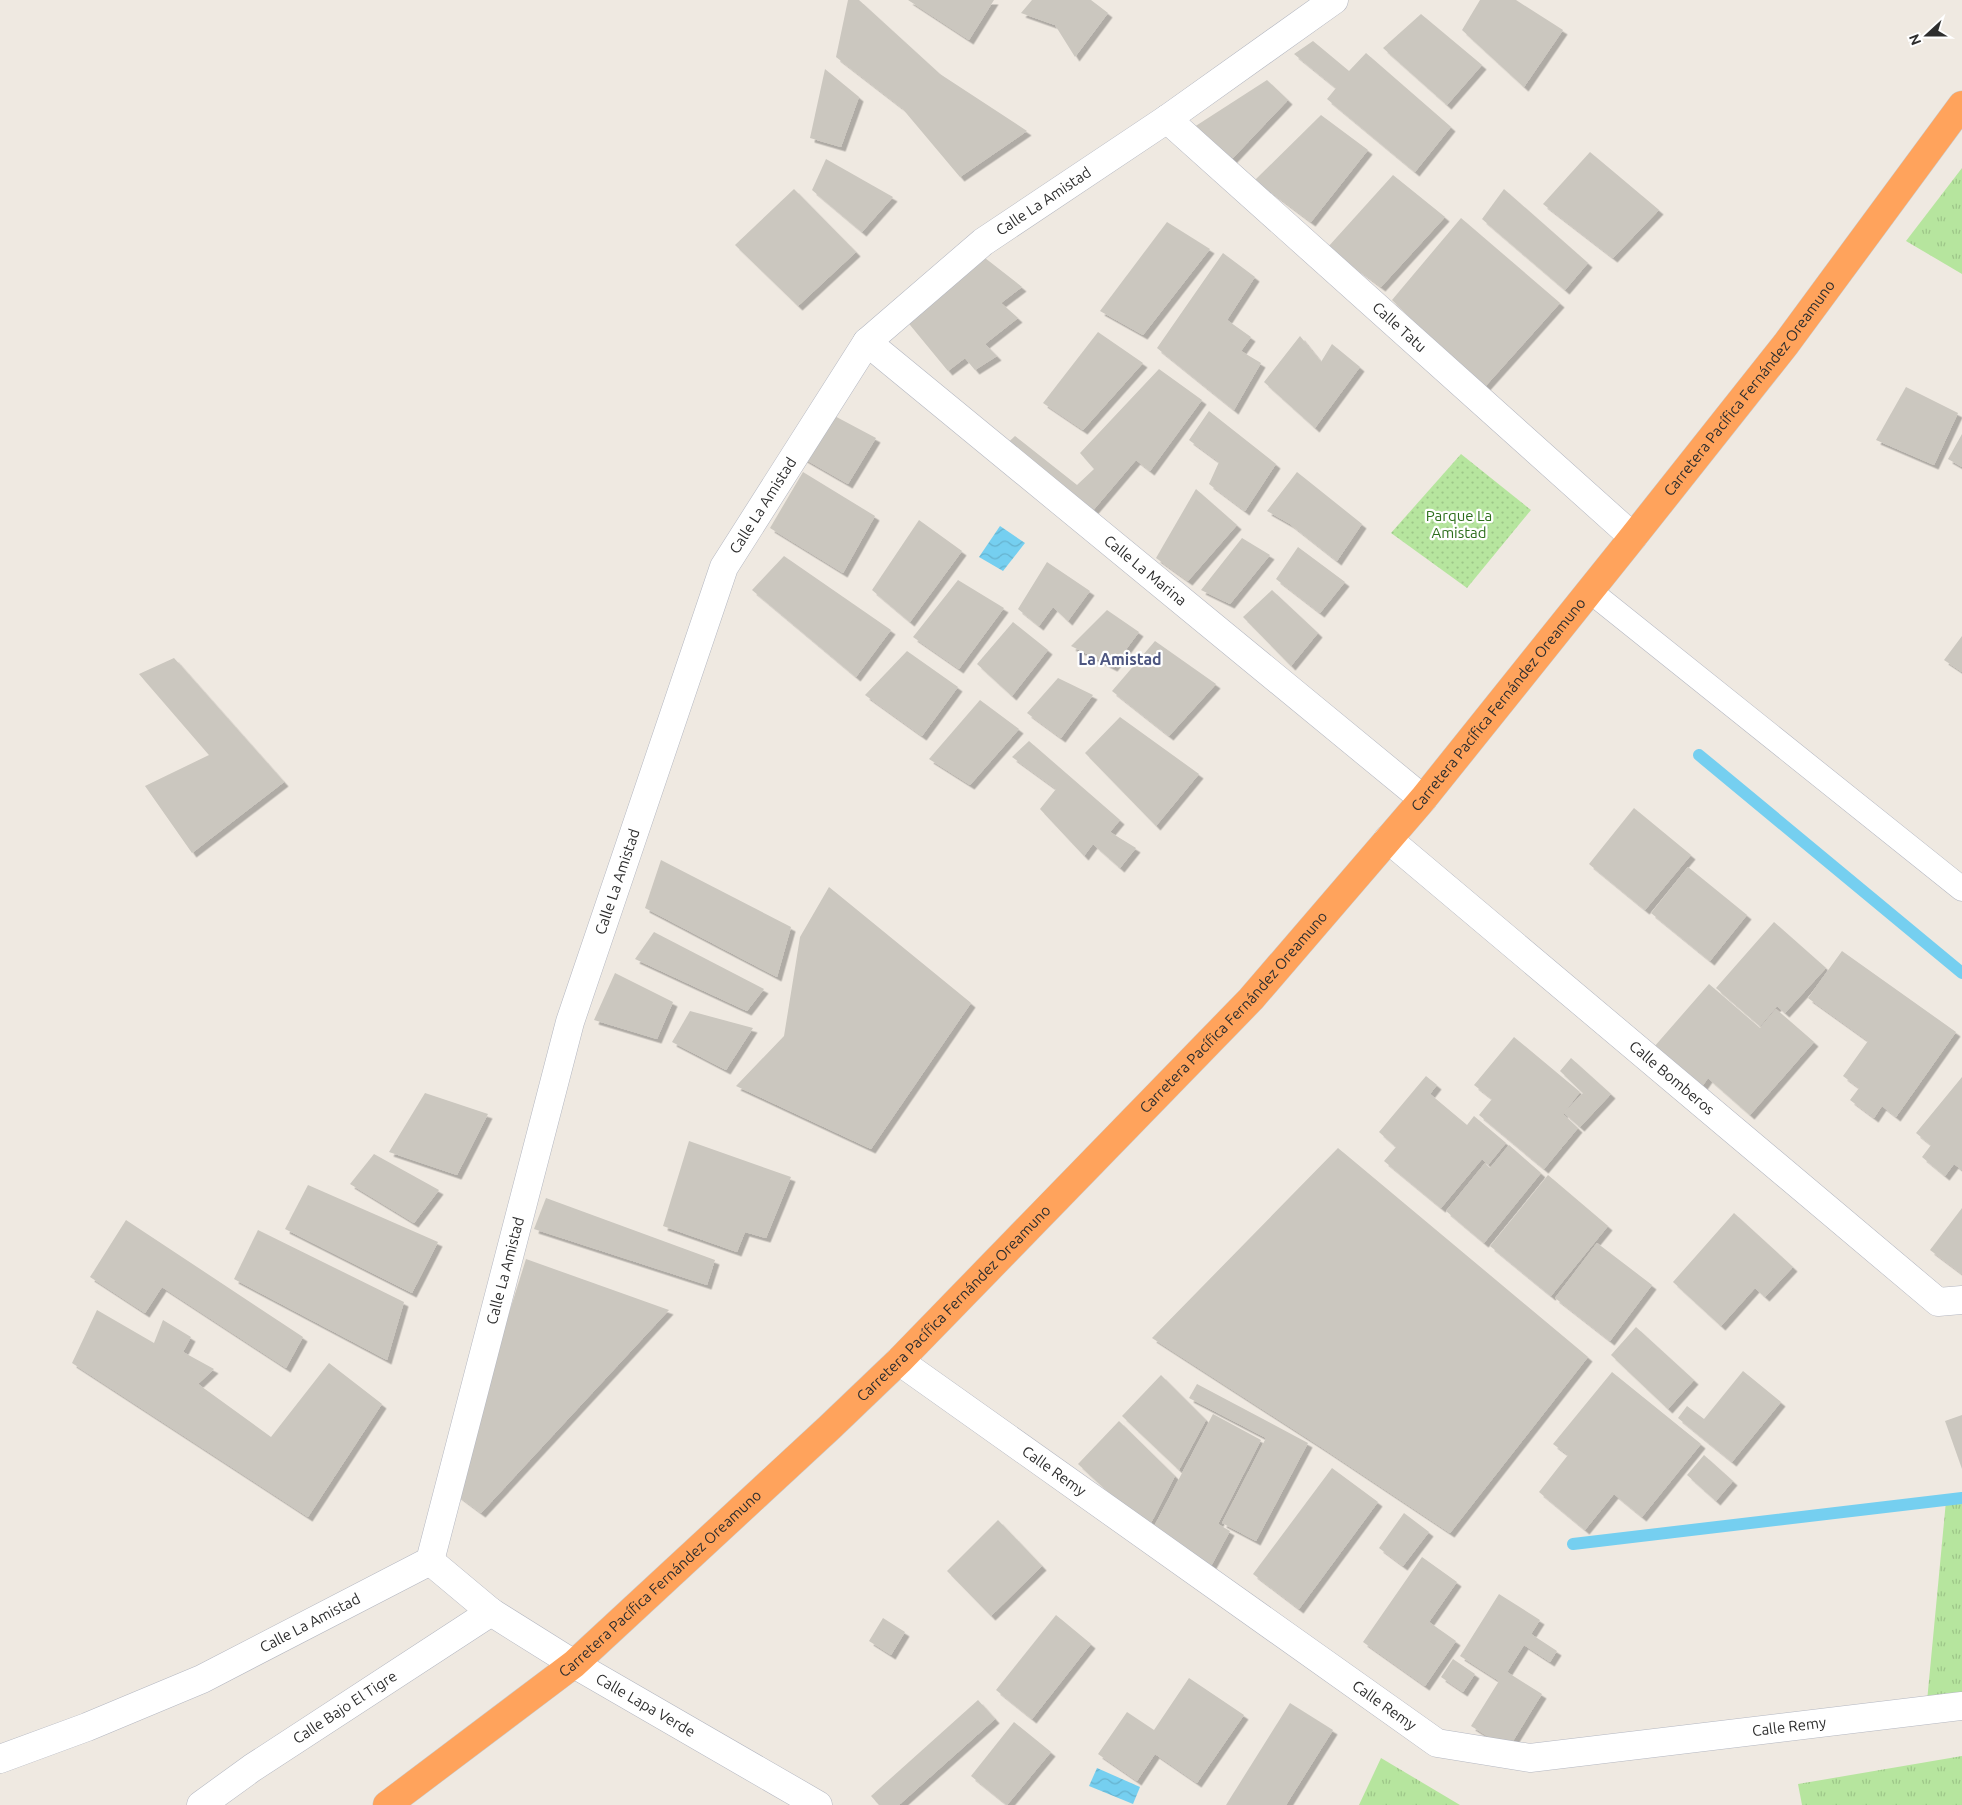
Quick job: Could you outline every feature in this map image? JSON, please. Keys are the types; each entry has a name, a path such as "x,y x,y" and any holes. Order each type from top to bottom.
{"highway":[{"name":"Carretera Pacífica Fernández Oreamuno","path":"387,1805 574,1664 899,1361 1251,999 1423,799 1633,537 1786,344 1962,105"}],"street":[{"name":"Calle La Amistad","path":"0,1758 87,1727 202,1679 430,1561 570,1022 724,567 867,342 983,242 1167,120 1334,0"},
{"name":"Calle Tatu","path":"1167,120 1633,537"},
{"name":"Calle La Marina","path":"867,342 1423,799"},
{"name":"Calle Bomberos","path":"1388,839 1938,1302 1962,1300"},
{"name":"Calle Remy","path":"899,1361 1437,1743 1530,1758 1962,1706"},
{"name":"Calle Lapa Verde","path":"430,1561 491,1612 574,1664 818,1805"},
{"name":"Calle Bajo El Tigre","path":"201,1805 252,1768 491,1612"}],"lane":[{"path":"1590,591 1962,890"}],"green space":[{"path":"1962,168 1962,274 1906,241"},
{"name":"Parque La Amistad","path":"1461,454 1531,510 1467,588 1391,533"},
{"path":"1962,1498 1962,1709 1926,1712 1946,1501"},
{"path":"1962,1756 1962,1805 1802,1805 1798,1784"},
{"path":"1381,1758 1460,1805 1359,1805"}],"water":[{"path":"1000,526 1025,543 1003,571 979,557"},
{"path":"1097,1768 1140,1787 1133,1804 1089,1786"}],"building":[{"path":"848,0 859,0 940,74 1027,131 960,177 902,108 836,57"},
{"path":"908,0 994,0 969,40"},
{"path":"1032,0 1091,0 1108,13 1075,57 1055,25 1021,13"},
{"path":"1480,0 1516,0 1563,30 1524,87 1462,30"},
{"path":"1421,14 1482,65 1447,105 1383,48"},
{"path":"1313,41 1349,71 1366,53 1451,127 1415,172 1327,99 1336,88 1294,54"},
{"path":"825,69 859,97 841,147 810,138"},
{"path":"1267,80 1288,100 1232,159 1191,129"},
{"path":"1321,115 1368,150 1311,222 1255,180"},
{"path":"1590,152 1659,210 1613,258 1543,204"},
{"path":"826,159 893,197 862,232 812,190"},
{"path":"1393,175 1445,217 1381,287 1328,247"},
{"path":"794,189 856,252 798,306 735,245"},
{"path":"1504,189 1588,263 1565,290 1482,219"},
{"path":"1461,218 1560,303 1483,389 1392,300"},
{"path":"1167,222 1210,249 1143,335 1100,311"},
{"path":"1223,253 1255,277 1227,320 1251,337 1241,351 1261,363 1234,410 1157,348"},
{"path":"985,258 1022,287 1001,303 1018,318 985,344 997,356 975,370 965,358 948,371 906,320"},
{"path":"1098,332 1143,363 1083,430 1043,403"},
{"path":"1300,336 1321,362 1332,344 1360,367 1315,428 1264,382"},
{"path":"1159,369 1202,400 1150,471 1136,460 1090,514 1000,450 1015,436 1077,485 1094,469 1080,453"},
{"path":"1906,387 1958,413 1934,465 1876,440"},
{"path":"1209,411 1276,464 1245,511 1209,484 1219,462 1189,440"},
{"path":"829,413 876,438 848,484 801,457"},
{"path":"1962,434 1962,467 1948,459"},
{"path":"803,472 875,516 843,573 770,528"},
{"path":"1297,472 1362,524 1337,561 1290,524 1267,511"},
{"path":"1196,489 1237,525 1188,581 1156,558"},
{"path":"919,520 962,551 910,622 872,590"},
{"path":"1242,538 1270,555 1230,604 1201,590"},
{"path":"1298,547 1345,582 1320,613 1276,579"},
{"path":"784,556 891,630 856,677 752,590"},
{"path":"1047,562 1090,591 1068,621 1053,607 1039,626 1018,609"},
{"path":"958,580 1004,608 959,669 913,637"},
{"path":"1272,590 1318,633 1291,666 1243,617"},
{"path":"1107,610 1139,632 1113,667 1071,646"},
{"path":"1013,622 1048,650 1012,696 977,664"},
{"path":"1962,636 1962,672 1944,660"},
{"path":"1155,641 1216,684 1169,736 1112,691"},
{"path":"907,651 958,687 922,736 865,695"},
{"path":"174,658 284,782 192,853 145,786 209,755 139,674"},
{"path":"1058,678 1093,695 1061,738 1027,713"},
{"path":"980,700 1019,729 970,785 929,759"},
{"path":"1120,717 1199,774 1156,826 1085,753"},
{"path":"1029,741 1120,820 1110,832 1136,848 1120,868 1093,844 1084,856 1040,809 1056,789 1012,757"},
{"path":"1634,808 1691,855 1645,910 1589,864"},
{"path":"661,860 791,927 777,977 645,908"},
{"path":"1688,867 1747,915 1710,961 1651,913"},
{"path":"829,887 971,1003 871,1149 736,1086 784,1036 800,937"},
{"path":"1774,922 1826,968 1785,1013 1777,1006 1760,1026 1716,988"},
{"path":"654,932 764,989 747,1011 635,959"},
{"path":"1842,951 1956,1032 1896,1117 1882,1106 1874,1118 1850,1100 1859,1088 1843,1076 1868,1041 1808,998"},
{"path":"615,973 673,1002 657,1039 594,1020"},
{"path":"1709,984 1760,1028 1776,1009 1814,1042 1750,1115 1708,1078 1701,1088 1654,1047"},
{"path":"690,1011 753,1028 726,1070 672,1042"},
{"path":"1514,1037 1580,1092 1563,1114 1578,1128 1544,1169 1479,1115 1492,1099 1474,1085"},
{"path":"1571,1058 1611,1094 1580,1127 1564,1113 1583,1093 1560,1071"},
{"path":"1426,1076 1437,1085 1430,1094 1467,1125 1474,1116 1506,1143 1488,1165 1482,1159 1441,1208 1384,1161 1396,1147 1379,1132"},
{"path":"1962,1077 1962,1170 1954,1164 1945,1176 1922,1157 1931,1145 1916,1133"},
{"path":"425,1093 488,1114 457,1175 389,1152"},
{"path":"689,1141 791,1177 766,1238 745,1232 737,1252 663,1226"},
{"path":"1509,1145 1541,1173 1484,1243 1446,1211 1485,1163 1490,1168"},
{"path":"1338,1148 1588,1357 1450,1533 1152,1338"},
{"path":"374,1154 439,1190 414,1223 350,1184"},
{"path":"1548,1175 1608,1226 1551,1296 1490,1246"},
{"path":"308,1185 438,1242 412,1293 285,1229"},
{"path":"546,1198 715,1260 707,1285 534,1229"},
{"path":"1962,1208 1962,1274 1930,1250"},
{"path":"1734,1213 1793,1267 1765,1297 1755,1288 1721,1326 1673,1282"},
{"path":"126,1220 303,1337 286,1368 162,1287 145,1313 90,1277"},
{"path":"258,1230 404,1302 387,1360 234,1279"},
{"path":"1597,1243 1652,1285 1610,1341 1555,1298"},
{"path":"526,1259 669,1310 481,1513 453,1492"},
{"path":"97,1310 154,1343 163,1320 191,1337 183,1352 214,1369 198,1384 271,1437 329,1363 382,1404 308,1517 72,1363"},
{"path":"1636,1327 1694,1380 1668,1409 1611,1355"},
{"path":"1743,1371 1781,1402 1732,1462 1678,1418 1687,1406 1704,1419"},
{"path":"1612,1372 1701,1444 1642,1517 1614,1494 1585,1530 1539,1492 1568,1455 1553,1444"},
{"path":"1161,1375 1206,1420 1179,1470 1122,1416"},
{"path":"1197,1384 1308,1443 1256,1541 1222,1523 1266,1438 1189,1398"},
{"path":"1213,1414 1261,1440 1218,1524 1230,1531 1210,1568 1149,1536"},
{"path":"1962,1415 1962,1469 1945,1421"},
{"path":"1119,1421 1175,1476 1148,1529 1078,1464"},
{"path":"1704,1455 1733,1481 1716,1501 1687,1475"},
{"path":"1332,1468 1378,1502 1299,1609 1253,1574"},
{"path":"1404,1513 1429,1532 1403,1566 1379,1548"},
{"path":"998,1520 1042,1566 991,1616 947,1571"},
{"path":"1422,1557 1457,1582 1429,1622 1456,1641 1425,1686 1363,1642"},
{"path":"1499,1594 1540,1620 1531,1634 1557,1651 1550,1662 1524,1645 1507,1672 1542,1694 1508,1749 1471,1726 1499,1681 1460,1656"},
{"path":"1056,1615 1091,1644 1032,1719 996,1690"},
{"path":"883,1618 905,1632 891,1655 869,1641"},
{"path":"1453,1659 1475,1674 1463,1692 1441,1677"},
{"path":"1189,1678 1244,1715 1197,1783 1155,1754 1137,1781 1098,1754 1127,1712 1154,1730"},
{"path":"978,1700 995,1719 899,1805 879,1805 871,1796"},
{"path":"1290,1703 1333,1730 1286,1805 1226,1805"},
{"path":"1014,1722 1051,1752 1007,1805 971,1776"}],"waterway":[{"path":"1699,755 1962,973"},
{"path":"1573,1544 1962,1498"}],"district":[{"name":"La Amistad","path":"1120,659"}]}
